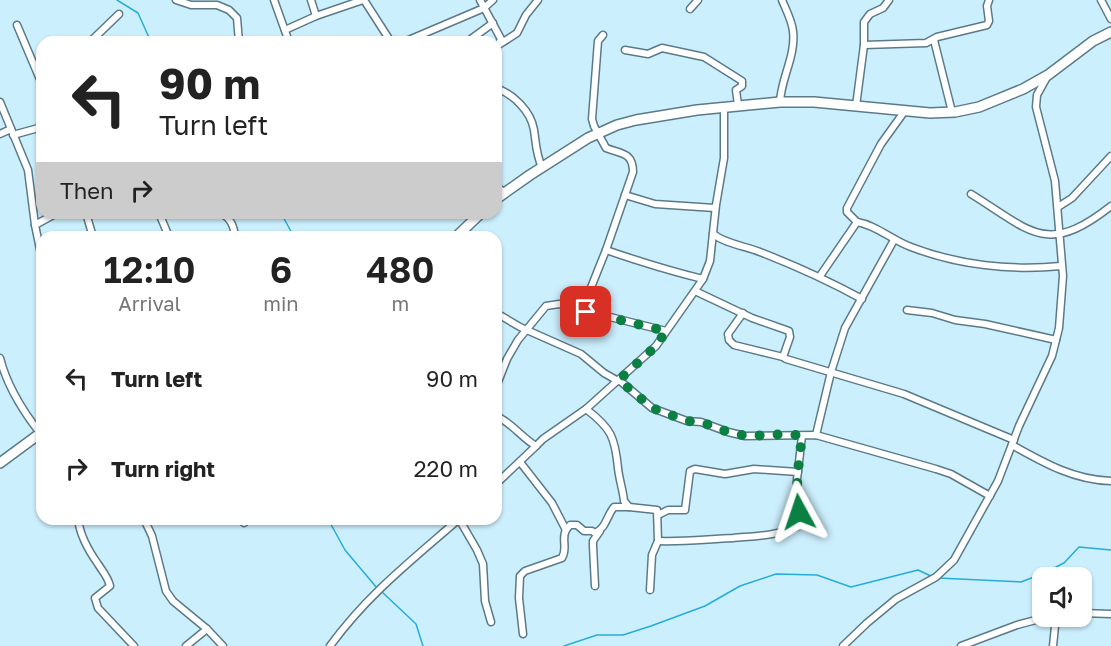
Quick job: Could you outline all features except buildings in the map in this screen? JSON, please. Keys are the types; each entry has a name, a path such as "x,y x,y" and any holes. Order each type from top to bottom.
{"street":[{"path":"176,0 190,5 217,2 229,9 237,18 238,36"},
{"path":"274,0 287,36"},
{"path":"311,0 316,16"},
{"path":"285,30 316,16 363,0 387,36"},
{"path":"480,0 500,36"},
{"path":"418,36 484,8 493,0"},
{"path":"502,44 517,33 526,15 538,0"},
{"path":"690,9 698,0"},
{"path":"780,102 780,88 788,65 793,38 793,29 782,0"},
{"path":"856,106 864,45 864,22 866,17 883,8 889,0"},
{"path":"1101,0 1111,19"},
{"path":"864,45 908,45 987,25 989,21 987,2"},
{"path":"96,36 119,14"},
{"path":"475,36 493,23"},
{"path":"17,25 36,70"},
{"path":"502,191 598,133 636,120 738,105 780,102 814,102 904,112 952,112 980,107 1023,89 1048,75 1085,46 1111,32"},
{"path":"603,35 598,41 592,113 594,126 606,148 630,156 633,161 633,172 582,310 666,331"},
{"path":"934,40 952,112"},
{"path":"625,50 648,54 662,48 704,57 742,81 742,86 736,90 738,105"},
{"path":"843,646 896,599 936,577 954,560 990,496 1040,383 1056,340 1062,303 1058,207 1053,172 1036,107 1037,95 1048,75"},
{"path":"1023,89 1037,95"},
{"path":"502,90 529,115 533,123 538,159 542,167"},
{"path":"0,102 28,170 36,231"},
{"path":"502,478 536,446 586,409 656,346 703,279 710,261 724,158 724,107"},
{"path":"904,112 881,144 847,208 847,212 857,222 928,253 963,262 1016,267 1061,266"},
{"path":"0,134 36,128"},
{"path":"1058,207 1072,198 1111,156"},
{"path":"971,194 1032,231 1044,235 1059,235 1085,226 1111,206"},
{"path":"625,195 655,204 716,208"},
{"path":"35,225 46,219"},
{"path":"462,231 475,219"},
{"path":"820,276 857,222"},
{"path":"712,234 820,276 862,299"},
{"path":"816,435 831,372 845,328 894,240"},
{"path":"606,250 641,263 653,264 703,279"},
{"path":"695,291 743,314 789,331 790,337 783,357"},
{"path":"502,372 525,329 537,320 546,306 559,304 584,306"},
{"path":"907,310 932,313 955,320 985,324 1056,340"},
{"path":"743,314 728,334 729,340 734,345 783,357 904,394 1013,443 1044,463 1083,479 1111,481"},
{"path":"502,315 525,329 581,354 604,374 618,380 652,408 687,421 701,422 746,436 816,435 951,474 990,496"},
{"path":"0,358 4,375 23,412 36,427"},
{"path":"586,409 608,428 613,436 624,501 629,507"},
{"path":"502,419 536,446"},
{"path":"658,541 682,542 753,537 798,526 798,472 802,436"},
{"path":"0,463 36,437"},
{"path":"520,462 552,503 566,530"},
{"path":"658,515 668,510 685,510 688,477 690,471 695,469 725,474 754,469 798,472"},
{"path":"595,586 593,546 596,536 605,526 608,515 614,507 629,507 657,510 658,541 652,555 650,590"},
{"path":"79,525 90,553 108,578 110,585 95,598 98,608 134,646"},
{"path":"147,525 152,536 166,591 173,602 207,629 223,646"},
{"path":"330,646 350,619 378,589 452,525"},
{"path":"462,525 483,564 485,601 491,622"},
{"path":"523,634 519,598 520,576 525,571 562,558 565,550 564,534 570,525 577,525 584,531 595,533 600,531"},
{"path":"1092,613 1111,614"},
{"path":"961,646 1032,621"},
{"path":"1053,646 1055,627"},
{"path":"186,646 207,629"}],"waterway":[{"path":"117,0 138,13 148,36"},
{"path":"284,219 291,231"},
{"path":"331,525 345,550 377,588"},
{"path":"938,578 1021,582 1064,563 1079,547 1111,550"},
{"path":"564,646 597,635 623,635 651,626 705,606 740,586 776,574 817,575 851,587 918,570 933,577"},
{"path":"381,591 416,624 423,646"}],"route":[{"path":"586,312 666,331 656,346 619,380 652,408 687,421 701,422 746,436 790,434 802,436 797,479 799,512"}]}
